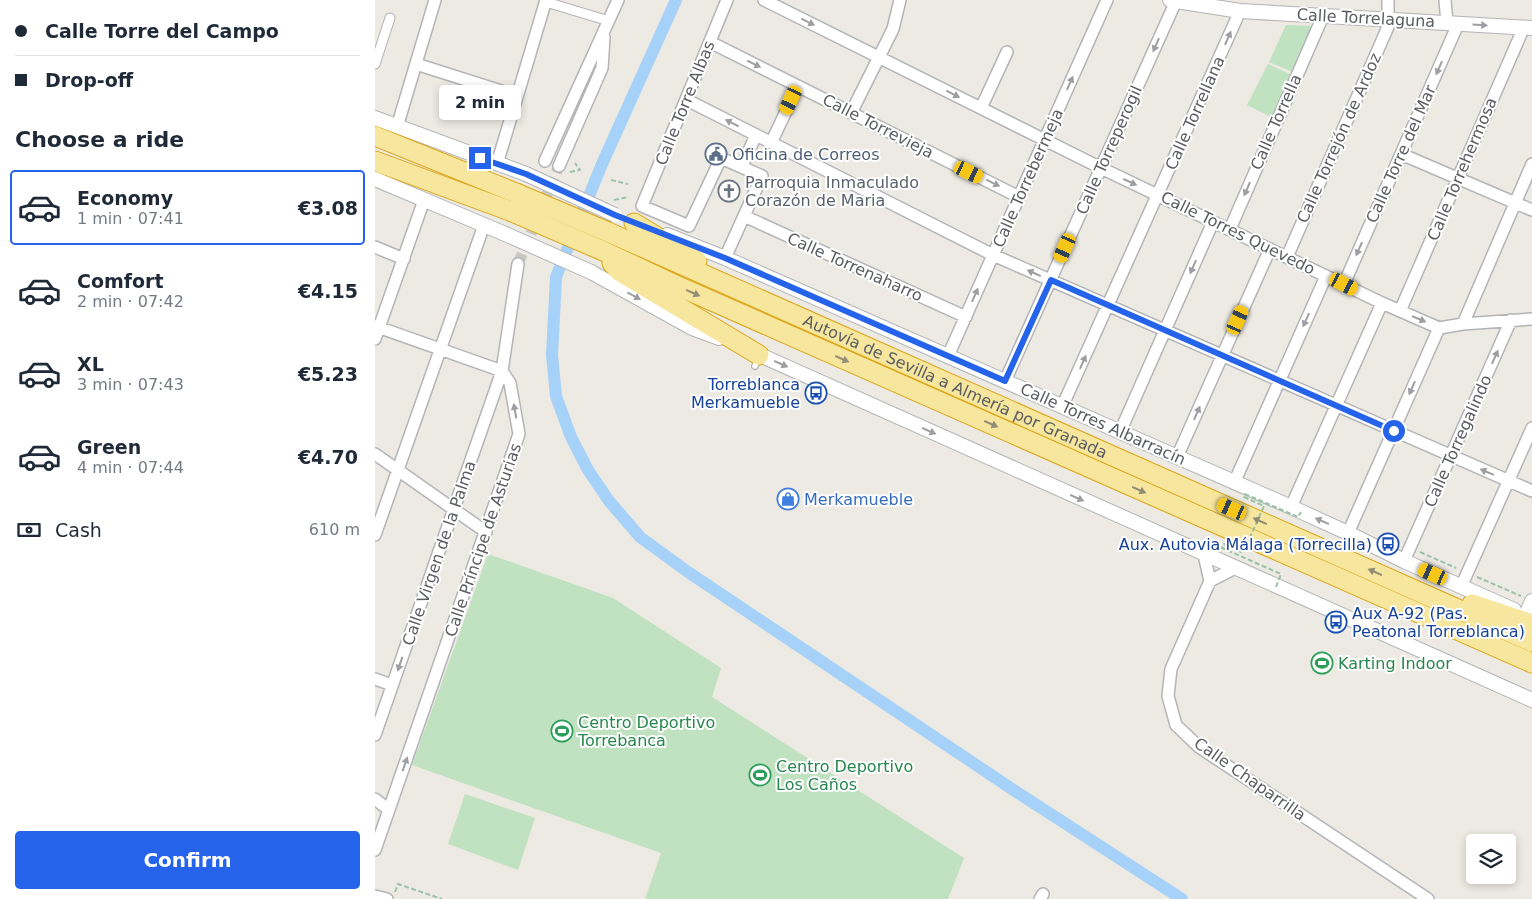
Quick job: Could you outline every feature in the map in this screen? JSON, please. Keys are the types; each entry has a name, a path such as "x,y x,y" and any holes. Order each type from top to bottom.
{"highway":[{"name":"Autovía de Sevilla a Almería por Granada","path":"375,136 516,193 611,224 762,301 1532,642"},
{"name":"Autovía de Sevilla a Almería por Granada","path":"375,161 510,211 601,250 687,290 1532,663"},
{"path":"638,214 762,301"},
{"path":"601,250 619,271 757,360"},
{"path":"1396,581 1530,619"}],"street":[{"path":"397,127 435,0"},
{"path":"545,161 618,0"},
{"name":"Calle Torre Albas","path":"638,214 727,0"},
{"name":"Calle Torres Quevedo","path":"764,0 1101,168 1382,303 1439,328"},
{"path":"851,113 893,29 900,0"},
{"name":"Calle Torrebermeja","path":"948,356 1107,0"},
{"name":"Calle Torrelaguna","path":"1173,0 1240,11 1528,27"},
{"name":"Calle Torreperogil","path":"1005,381 1101,168 1173,0"},
{"path":"1388,0 1390,19"},
{"path":"1445,0 1453,23"},
{"path":"497,164 546,1 607,26"},
{"name":"Calle Torrellana","path":"1062,406 1240,11"},
{"name":"Calle Torrella","path":"1230,229 1323,16"},
{"path":"375,64 390,18"},
{"name":"Calle Torrejón de Ardoz","path":"1287,257 1390,19"},
{"name":"Calle Torre del Mar","path":"1344,284 1401,154 1453,23"},
{"path":"559,166 603,68 607,26"},
{"name":"Calle Torrehermosa","path":"1400,311 1528,27"},
{"name":"Calle Torrevieja","path":"710,42 1019,197"},
{"path":"981,108 1007,52"},
{"path":"416,64 517,96"},
{"path":"771,143 798,86"},
{"path":"687,100 993,255 1532,491"},
{"name":"Calle Torres Albarracín","path":"375,118 526,174 611,224 638,214 725,258 1296,509 1530,619"},
{"path":"742,166 756,135"},
{"path":"1401,154 1532,210"},
{"path":"638,214 689,226 721,158 762,176 725,258"},
{"path":"1463,324 1532,164"},
{"path":"375,179 591,272 692,328 757,360 1235,568 1532,700"},
{"path":"424,200 404,259 376,331 441,349 503,371"},
{"name":"Calle Torrenaharro","path":"744,216 966,317"},
{"path":"1120,432 1213,222"},
{"path":"375,534 484,225"},
{"path":"375,246 404,259"},
{"path":"1177,457 1270,249"},
{"name":"Calle Príncipe de Asturias","path":"375,850 519,434 510,383 503,371 518,264"},
{"path":"1234,483 1326,276"},
{"path":"1296,509 1337,406 1382,303"},
{"path":"1348,533 1439,328 1463,324 1532,319"},
{"name":"Calle Torregalindo","path":"1404,561 1511,320"},
{"name":"Calle Virgen de la Palma","path":"375,735 503,371"},
{"path":"1461,586 1532,428"},
{"path":"375,454 486,532"},
{"path":"1204,555 1210,581 1235,568"},
{"name":"Calle Chaparrilla","path":"1210,581 1171,669 1168,696 1177,725 1199,748 1428,899"},
{"path":"1530,619 1532,601"},
{"path":"375,680 393,685"},
{"path":"375,800 389,810"},
{"path":"375,896 387,899"}],"path":[{"path":"570,172 580,170 575,163"},
{"path":"611,180 628,184"},
{"path":"614,200 628,197"},
{"path":"1276,586 1281,574 1222,548 1224,544 1243,553 1264,506 1244,497 1245,494 1298,517 1296,509"},
{"path":"397,884 442,899"}],"green space":[{"path":"1286,25 1315,26 1293,72 1269,62"},
{"path":"1268,64 1292,75 1273,118 1247,105"},
{"name":"Centro Deportivo Torrebanca","path":"488,554 613,598 721,668 712,697 964,858 948,899 645,899 661,853 412,765"},
{"path":"465,794 535,818 518,870 448,844"}],"waterway":[{"path":"676,0 602,164 556,277 552,355 556,396 571,437 588,470 609,501 640,537 688,572 1015,791 1182,899"}],"tunnel":[{"path":"518,264 559,166"}],"place":[{"name":"Oficina de Correos","path":"716,154"},
{"name":"Parroquia Inmaculado Corazón de Maria","path":"729,191"},
{"name":"Torreblanca Merkamueble","path":"816,393"},
{"name":"Merkamueble","path":"788,499"},
{"name":"Aux. Autovia Málaga (Torrecilla)","path":"1388,544"},
{"name":"Aux A-92 (Pas. Peatonal Torreblanca)","path":"1336,622"},
{"name":"Karting Indoor","path":"1322,663"},
{"name":"Centro Deportivo Torrebanca","path":"562,731"},
{"name":"Centro Deportivo Los Caños","path":"760,775"}],"route":[{"path":"480,158 526,174 615,215 725,258 1005,381 1051,280 1394,431"}]}
